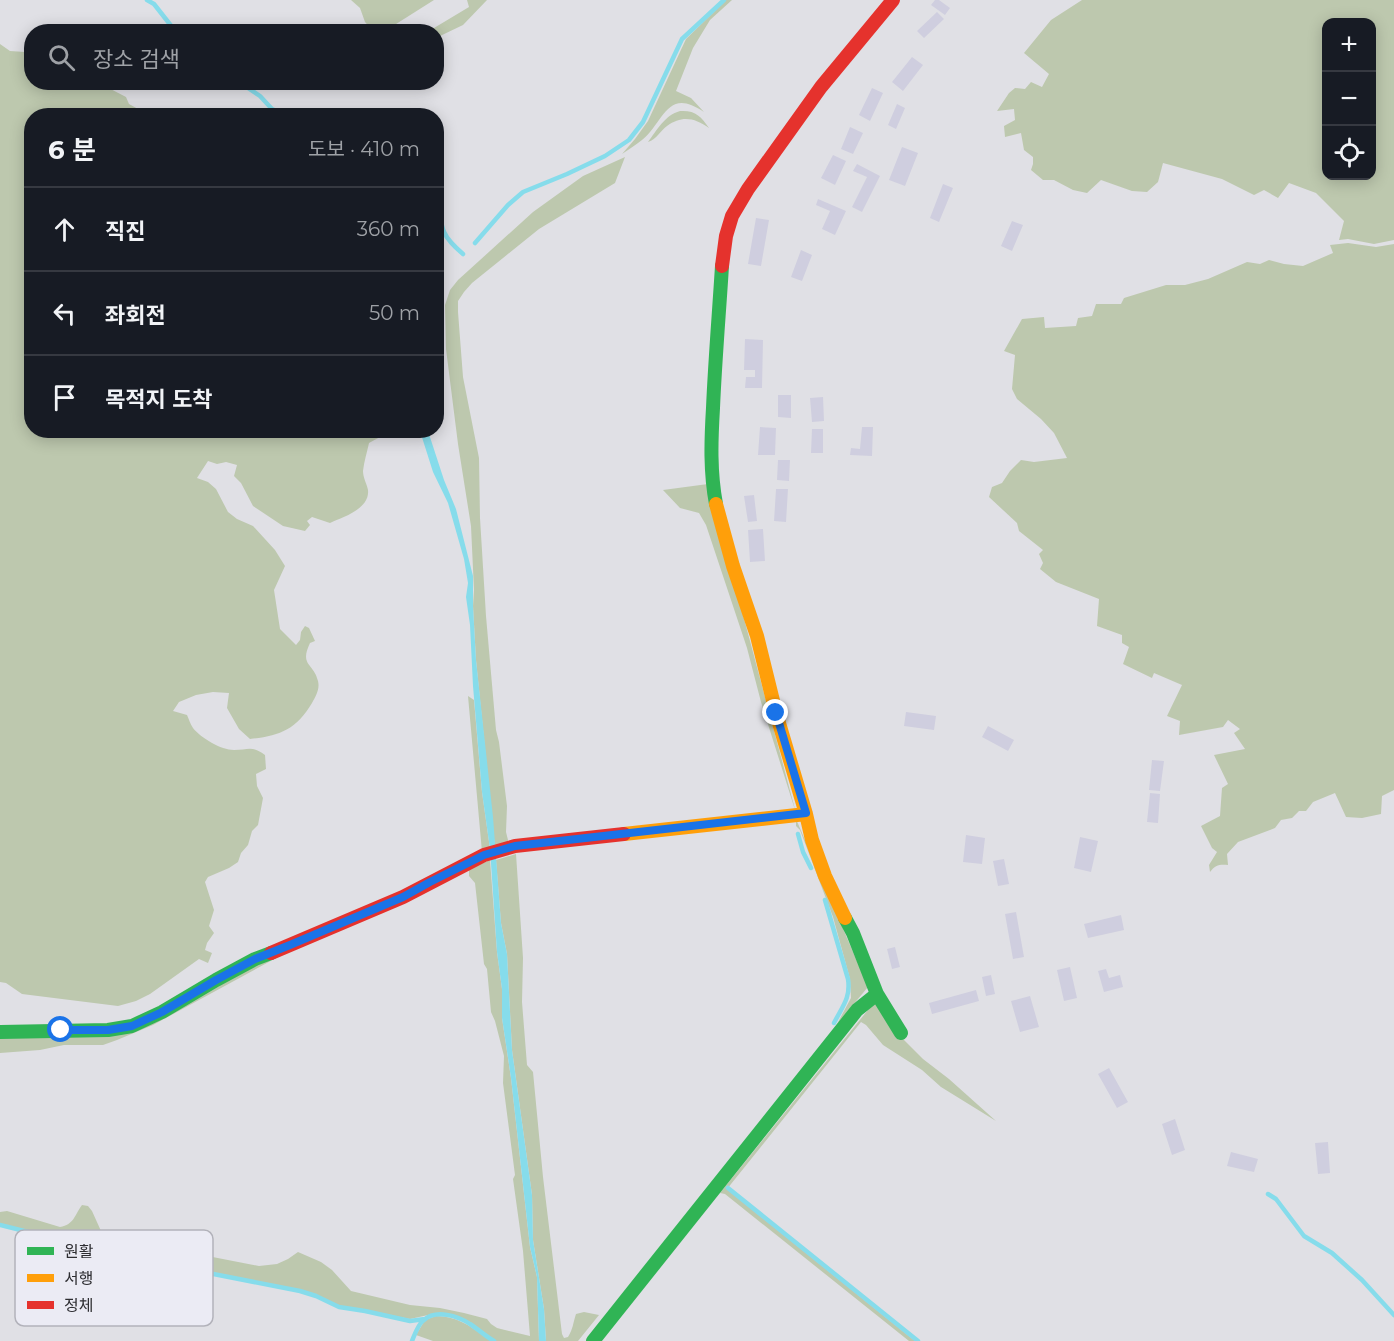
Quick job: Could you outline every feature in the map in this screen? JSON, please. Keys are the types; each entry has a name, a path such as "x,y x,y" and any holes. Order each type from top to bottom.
{"street":[{"path":"893,0 821,87 748,189 732,216 726,236 722,266 711,450 712,483 724,535 757,636 812,840 825,876 853,933 877,994 901,1033"},
{"path":"0,1032 108,1030 132,1026 162,1012 255,959 403,897 484,855 515,846 806,813"},
{"path":"593,1341 857,1010 877,994"}],"green space":[{"path":"351,0 434,0 396,24 367,24 360,8"},
{"path":"467,0 487,0 463,25 444,34 444,24 441,24 469,7"},
{"path":"726,0 732,0 710,20 693,48 676,91 691,98 704,112 692,105 682,103 674,105 642,140 622,154 648,121 686,39"},
{"path":"1082,0 1394,0 1394,240 1374,244 1348,239 1339,240 1344,221 1316,193 1289,183 1278,198 1264,190 1254,195 1222,179 1163,163 1158,182 1147,192 1132,191 1101,180 1087,193 1073,190 1054,180 1043,180 1031,170 1033,157 1024,150 1021,133 1005,137 1004,126 1015,120 1014,109 997,111 1015,88 1025,89 1031,82 1042,87 1049,74 1024,53 1051,20"},
{"path":"0,44 10,51 24,52 24,90 112,90 126,97 129,104 136,108 24,108 24,438 378,438 369,443 363,471 368,490 365,502 355,511 330,523 312,517 307,521 310,525 305,531 283,526 253,506 241,483 234,476 237,465 208,461 197,478 208,482 216,489 228,512 253,526 275,550 285,566 274,590 280,629 296,645 305,626 309,628 315,641 310,643 306,656 318,681 316,695 300,720 286,730 260,738 250,739 239,729 227,708 229,693 213,692 196,695 179,702 173,711 187,715 197,732 217,746 234,750 253,749 265,755 266,769 256,774 257,786 263,798 258,825 252,831 248,845 241,853 238,862 208,877 205,882 214,910 209,926 214,933 205,950 212,953 208,963 199,959 150,994 118,1006 22,994 6,983 0,982"},
{"path":"680,111 697,115 709,128 694,120 678,120 648,142 666,119"},
{"path":"625,157 615,183 539,229 472,283 458,301 463,377 479,458 486,616 496,730 507,806 506,832 509,844 495,848 476,660 471,526 446,349 445,305 450,290 458,280 533,212 583,176"},
{"path":"1348,243 1376,247 1394,244 1394,790 1382,796 1381,814 1362,818 1346,817 1335,793 1313,802 1306,811 1299,811 1292,818 1281,820 1275,828 1238,842 1227,854 1228,865 1218,866 1210,872 1209,865 1217,852 1212,848 1201,826 1220,816 1222,788 1228,784 1214,755 1245,749 1234,733 1240,729 1228,720 1223,727 1179,735 1180,721 1167,716 1182,685 1154,673 1152,678 1123,664 1129,647 1122,643 1122,635 1097,626 1099,599 1056,582 1040,569 1043,563 1039,554 1043,550 1019,531 1017,523 989,497 992,487 1002,483 1021,460 1034,462 1067,458 1054,433 1017,399 1012,389 1015,355 1004,351 1022,319 1044,317 1045,328 1076,326 1078,318 1092,316 1096,304 1121,304 1124,298 1166,285 1185,285 1208,279 1247,262 1260,264 1269,260 1303,266 1333,253 1330,245"},
{"path":"708,484 796,813 761,702 747,648 706,525 699,513 680,508 663,490"},
{"path":"468,696 474,700 482,792 490,849 482,852"},
{"path":"796,819 868,987 837,1024 851,998 850,979 833,917 800,830 796,826"},
{"path":"516,854 527,1065 533,1072 543,1177 564,1338 570,1334 576,1314 584,1312 599,1315 578,1341 546,1341 544,1309 533,1240 532,1195 512,1050 507,954 501,923 496,860"},
{"path":"490,860 502,989 502,1018 530,1247 537,1277 539,1341 496,1341 470,1322 450,1314 437,1313 410,1319 339,1306 300,1290 213,1272 213,1257 259,1266 277,1264 298,1252 321,1262 332,1270 351,1291 410,1305 464,1313 487,1319 497,1328 530,1336 523,1251 513,1179 515,1175 503,1083 504,1056 491,1012 475,883 469,876 469,869"},
{"path":"300,945 153,1025 117,1040 103,1045 64,1045 40,1050 0,1053 0,1034 107,1032"},
{"path":"876,1000 900,1036 923,1059 996,1121 941,1087 922,1070 883,1045 861,1022 727,1189 915,1341 909,1341 725,1194 720,1193"},
{"path":"82,1205 88,1206 101,1230 25,1230 0,1224 0,1212 7,1211 60,1227 71,1222"},
{"path":"436,1316 459,1321 492,1341 433,1341 416,1335 425,1320"}],"water":[{"path":"422,438 430,438 456,509 473,576 476,660 493,817 501,923 507,954 512,1050 532,1195 533,1240 544,1309 546,1341 539,1341 537,1277 530,1247 502,1018 502,989 497,952 490,849 482,792 466,597 468,583 464,559 448,503 433,472"}],"building":[{"path":"935,0 939,0 950,8 945,15 931,5"},
{"path":"937,12 944,19 924,38 917,31"},
{"path":"912,57 923,65 903,91 892,82"},
{"path":"872,88 883,93 870,121 859,115"},
{"path":"897,104 905,108 896,129 888,125"},
{"path":"850,127 863,133 853,154 841,149"},
{"path":"902,147 918,153 905,186 889,180"},
{"path":"833,155 846,161 835,185 821,178"},
{"path":"857,164 880,176 862,212 852,207 867,177 853,171"},
{"path":"943,184 953,188 939,222 930,218"},
{"path":"818,199 846,211 835,235 822,229 830,211 816,205"},
{"path":"756,218 769,220 761,266 748,264"},
{"path":"1012,221 1023,225 1012,251 1001,246"},
{"path":"801,250 812,255 802,281 791,277"},
{"path":"745,339 763,340 762,388 745,388 746,377 755,377 755,370 744,370"},
{"path":"778,395 791,395 791,418 778,417"},
{"path":"823,397 824,421 812,422 810,398"},
{"path":"760,427 776,428 775,455 758,455"},
{"path":"862,427 873,427 872,456 850,455 851,448 860,449"},
{"path":"812,429 823,429 823,453 811,453"},
{"path":"778,460 790,460 789,481 777,480"},
{"path":"776,489 788,489 786,522 774,521"},
{"path":"754,495 757,521 748,522 744,496"},
{"path":"763,529 765,561 750,562 748,530"},
{"path":"906,712 936,716 934,730 904,726"},
{"path":"988,726 1014,740 1008,751 982,737"},
{"path":"1152,760 1164,761 1160,791 1149,790"},
{"path":"1150,793 1160,794 1158,823 1147,822"},
{"path":"966,835 985,838 982,864 963,862"},
{"path":"1080,837 1098,841 1091,872 1074,868"},
{"path":"1004,859 1009,884 998,886 993,861"},
{"path":"1016,912 1024,957 1013,959 1005,914"},
{"path":"1121,915 1124,930 1088,938 1084,924"},
{"path":"895,947 900,967 892,969 887,949"},
{"path":"1070,967 1077,998 1064,1001 1057,970"},
{"path":"1106,969 1109,978 1120,975 1123,987 1104,992 1098,971"},
{"path":"991,975 995,994 986,996 982,977"},
{"path":"976,990 979,1001 932,1014 929,1003"},
{"path":"1030,996 1039,1027 1020,1032 1011,1001"},
{"path":"1109,1068 1128,1102 1117,1108 1098,1074"},
{"path":"1175,1119 1185,1150 1172,1155 1162,1124"},
{"path":"1328,1142 1330,1173 1318,1174 1315,1143"},
{"path":"1231,1152 1258,1159 1254,1172 1227,1166"}],"waterway":[{"path":"147,0 154,4 170,24"},
{"path":"475,243 508,205 523,192 605,156 629,140 643,122 682,39 724,0"},
{"path":"251,90 271,108"},
{"path":"444,231 463,254"},
{"path":"798,834 811,868"},
{"path":"825,900 849,986 845,1002 834,1023"},
{"path":"728,1188 918,1341"},
{"path":"1268,1194 1276,1199 1304,1236 1332,1253 1362,1280 1394,1315"},
{"path":"0,1225 20,1230"},
{"path":"213,1274 300,1291 339,1307 410,1321 425,1319"},
{"path":"412,1341 422,1322 429,1317 441,1314 465,1321 494,1341"}],"traffic: fast":[{"path":"716,504 712,468 712,432 722,266"},
{"path":"845,918 877,994 901,1033"},
{"path":"0,1032 108,1030 132,1026 162,1012 255,959 271,953"},
{"path":"593,1341 857,1010 877,994"}],"traffic: slow":[{"path":"716,504 733,566 757,636 812,840 825,876 845,918"},
{"path":"624,834 806,814"}],"traffic: jam":[{"path":"722,266 726,236 732,216 748,189 821,87 893,0"},
{"path":"271,953 403,897 484,855 515,846 624,834"}],"route":[{"path":"61,1030 108,1030 132,1026 162,1012 255,959 403,897 493,852 515,846 806,813 776,713"}]}
